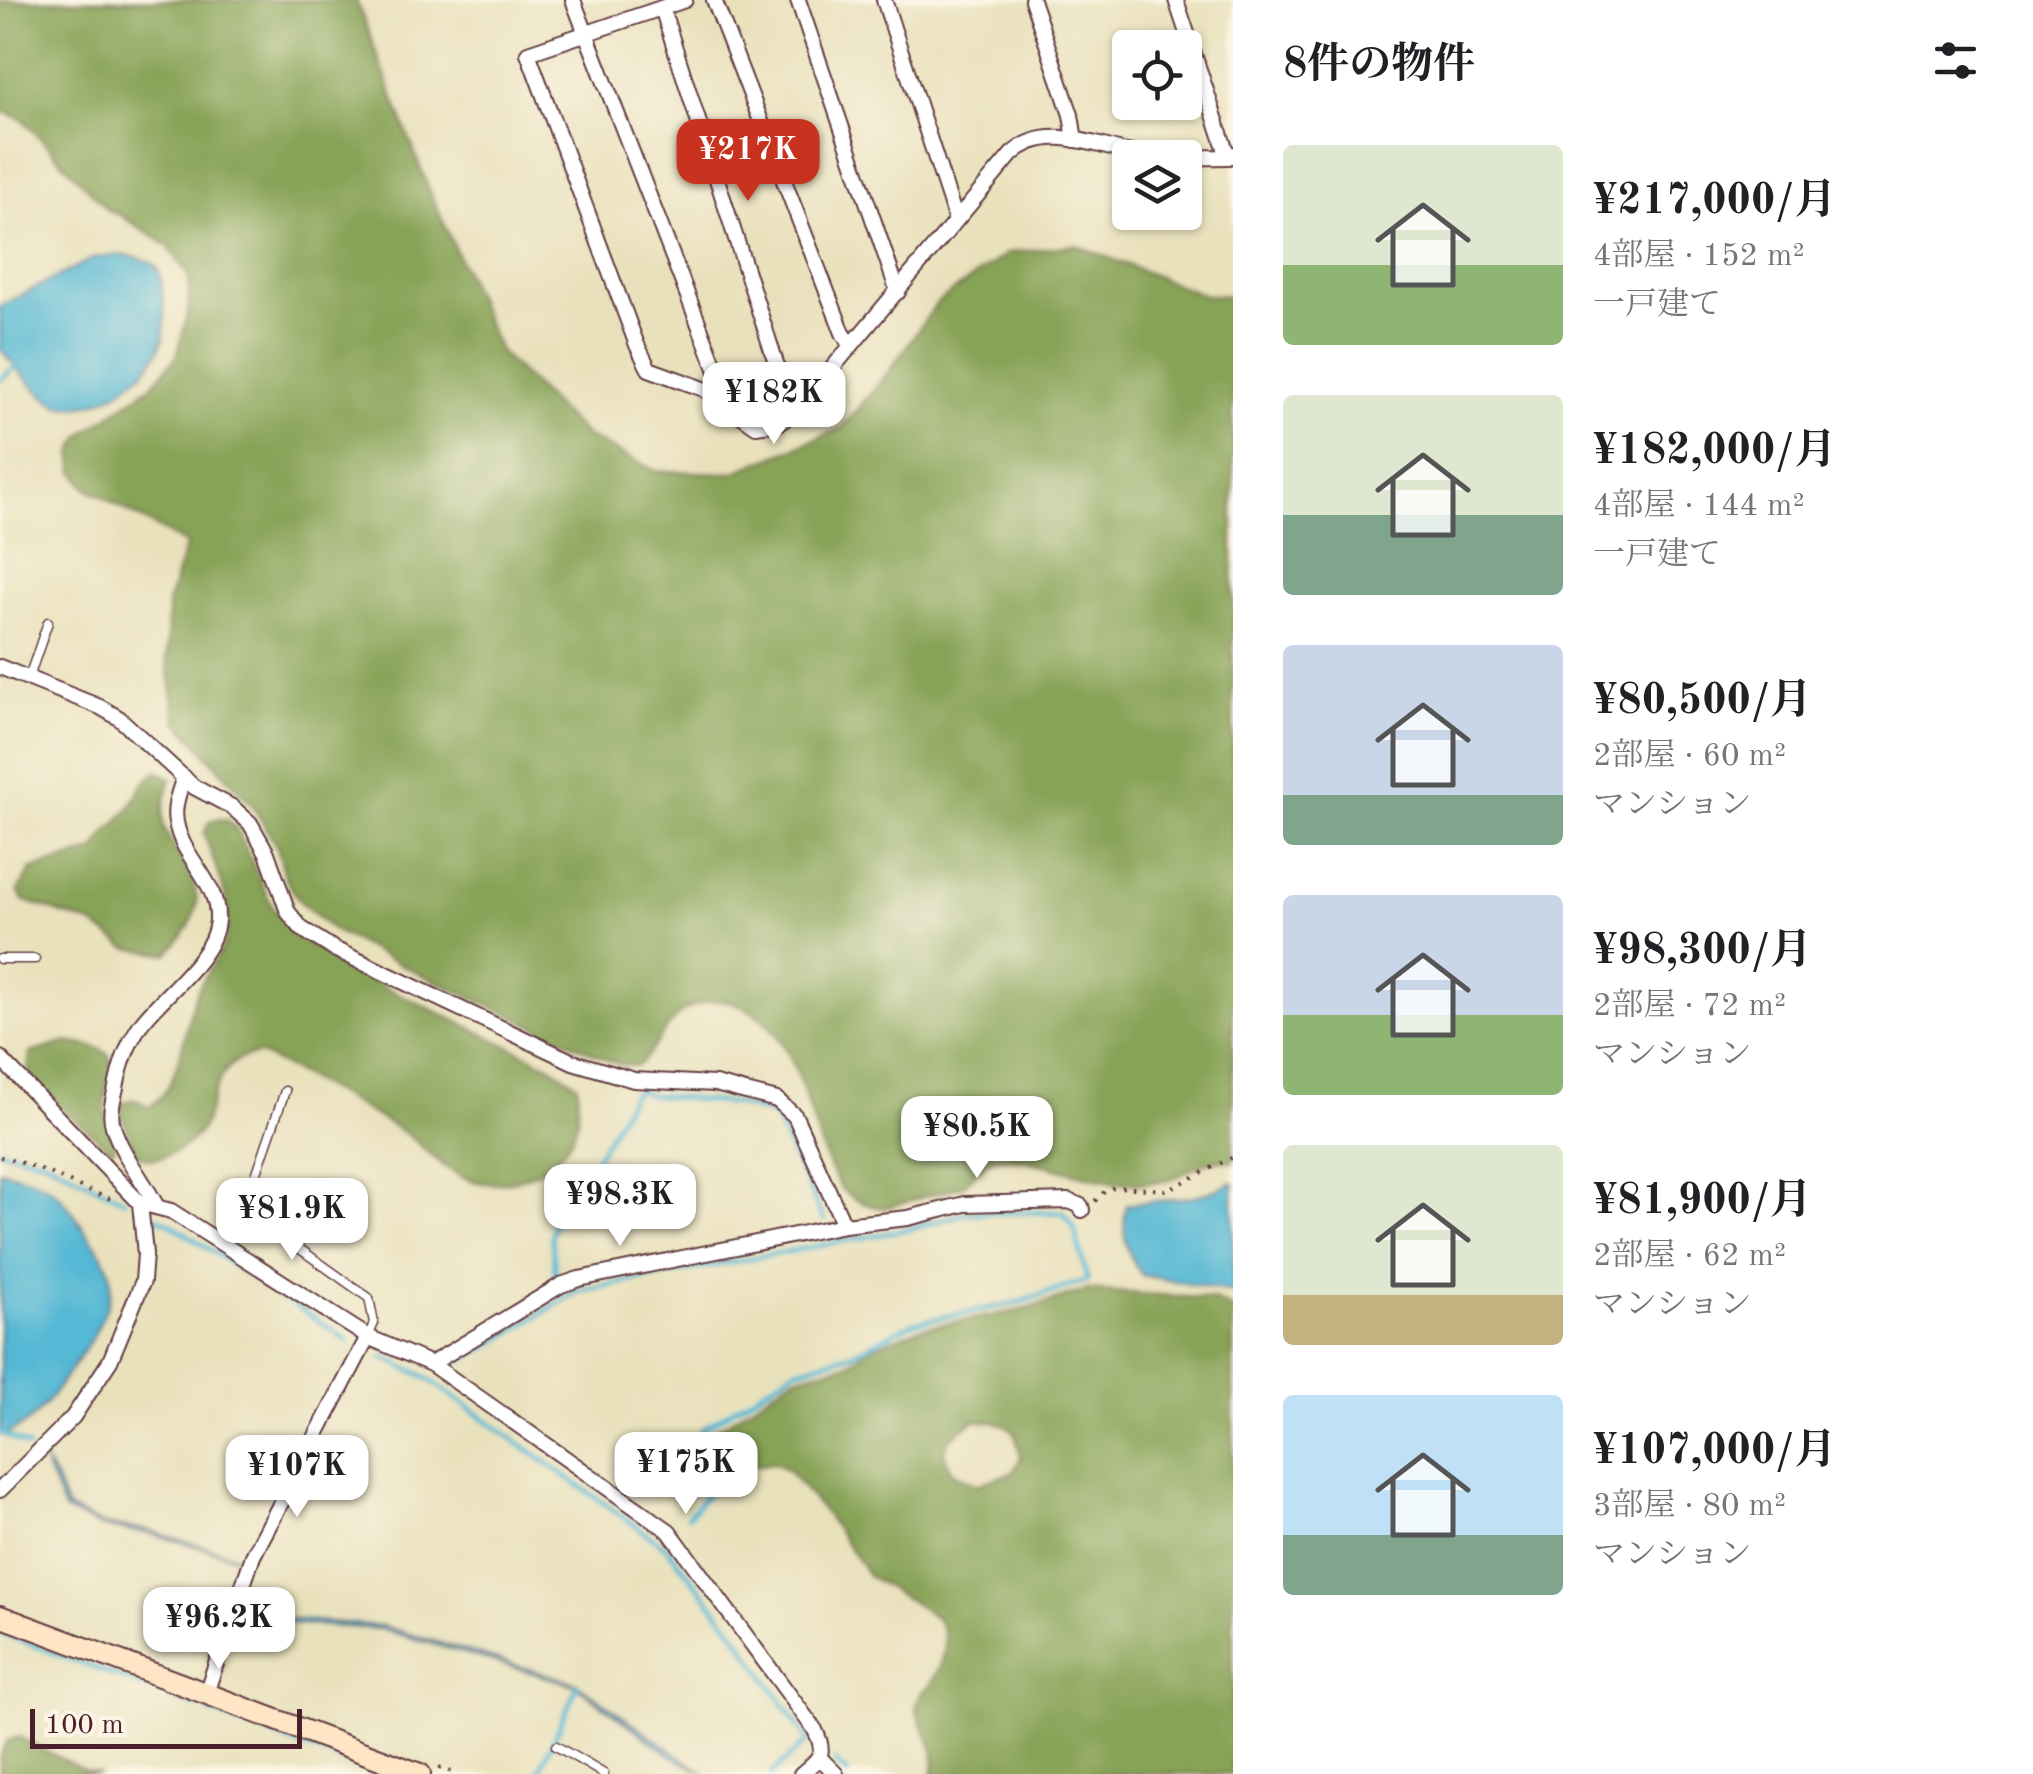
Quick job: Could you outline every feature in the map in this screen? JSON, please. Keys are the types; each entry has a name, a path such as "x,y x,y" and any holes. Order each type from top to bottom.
{"street":[{"path":"574,0 722,384 722,402"},
{"path":"685,0 662,8 644,7 588,34 528,53 650,369 704,389 756,426 778,423 792,414 1027,140 1075,140 1148,156 1230,156 1176,0"},
{"path":"714,0 843,333 852,346"},
{"path":"798,0 898,292"},
{"path":"884,0 956,220"},
{"path":"1032,0 1075,140"},
{"path":"662,8 792,414"},
{"path":"0,667 77,696 119,718 194,787 232,808 250,824 268,853 288,912 302,928 334,949 573,1062 634,1080 715,1084 777,1100 795,1116 844,1225"},
{"path":"157,1207 120,1142 112,1124 112,1108 122,1064 140,1026 214,936 217,906 210,885 176,823 184,777"},
{"path":"0,1058 140,1203 171,1211 368,1337 431,1364 669,1531 814,1730 822,1745 820,1758 801,1774"},
{"path":"431,1364 561,1286 579,1280 965,1204 1069,1200 1082,1208"},
{"path":"0,1490 73,1416 110,1361 143,1281 146,1254 140,1203"},
{"path":"206,1693 254,1556 368,1337"},
{"path":"0,1616 420,1774"},
{"path":"820,1758 836,1774"}],"lane":[{"path":"28,680 48,622"},
{"path":"0,959 35,959"},
{"path":"285,1091 253,1184 262,1222 370,1298 374,1323 368,1337"},
{"path":"556,1746 604,1774"}],"path":[{"path":"0,1157 45,1170 74,1186 127,1204 140,1203"},
{"path":"1082,1208 1115,1188 1168,1190 1233,1157"}],"green space":[{"path":"0,0 356,0 427,185 500,353 586,436 656,471 733,473 842,428 893,366 937,303 1008,253 1076,245 1204,295 1233,296 1233,1161 1212,1161 1160,1182 1131,1183 997,1158 962,1186 885,1208 872,1206 838,1184 789,1055 757,1015 733,1003 700,1004 675,1018 637,1066 617,1064 333,930 301,902 286,880 278,849 253,806 177,721 167,662 168,602 186,544 85,487 74,470 73,452 82,435 152,385 177,356 189,307 189,276 168,246 109,211 22,119 0,110"},
{"path":"157,772 171,778 163,824 193,882 197,905 188,927 168,954 127,948 92,924 23,900 18,891 32,869 96,850"},
{"path":"227,820 237,829 272,906 290,931 353,972 551,1066 577,1084 577,1122 561,1153 533,1174 516,1180 498,1183 465,1178 403,1132 260,1054 237,1060 222,1076 204,1123 187,1144 158,1158 135,1153 120,1110 122,1103 135,1099 149,1107 169,1086 196,994 225,939 225,893 204,833 210,822"},
{"path":"68,1042 99,1049 110,1058 105,1106 115,1147 111,1150 45,1094 28,1071 30,1053"},
{"path":"1088,1290 1213,1299 1233,1309 1233,1774 932,1774 933,1749 917,1708 919,1697 932,1682 943,1657 944,1633 936,1617 869,1576 789,1471 774,1463 730,1469 718,1456 717,1429 794,1377 848,1364 872,1347 922,1328 1022,1310","holes":["974,1420 1008,1426 1016,1437 1021,1457 1013,1472 977,1485 952,1472 944,1453 948,1440"]},
{"path":"19,1737 99,1774 0,1774 0,1755 7,1741"}],"water":[{"path":"116,255 145,260 158,270 164,319 161,345 144,371 117,392 85,405 55,403 33,386 0,349 0,306 94,258"},
{"path":"0,1170 41,1183 58,1195 101,1253 111,1283 104,1313 80,1357 29,1421 0,1435"},
{"path":"1233,1182 1233,1292 1142,1275 1126,1242 1127,1205 1193,1196"},
{"path":"43,1459 66,1507 103,1525 147,1530 238,1557 147,1533 101,1527 64,1510"},
{"path":"245,1616 382,1626 576,1683 705,1774 673,1757 575,1685 381,1629"}],"waterway":[{"path":"0,380 18,365"},
{"path":"638,1090 649,1095 737,1104 774,1116 824,1220"},
{"path":"556,1277 551,1236 558,1205 582,1182 632,1095 639,1090"},
{"path":"0,1150 45,1160 124,1200"},
{"path":"451,1364 485,1348 578,1291 914,1228 966,1213 1063,1212 1074,1227 1087,1278"},
{"path":"156,1217 349,1341"},
{"path":"688,1516 718,1481 699,1440 702,1429 795,1370 852,1354 913,1323 1017,1303 1088,1280"},
{"path":"383,1357 424,1376 667,1548 730,1626 808,1740 771,1774"},
{"path":"0,1432 28,1447"},
{"path":"0,1633 196,1706"},
{"path":"538,1774 578,1685"},
{"path":"208,1711 380,1774"},
{"path":"835,1761 848,1774"}]}
